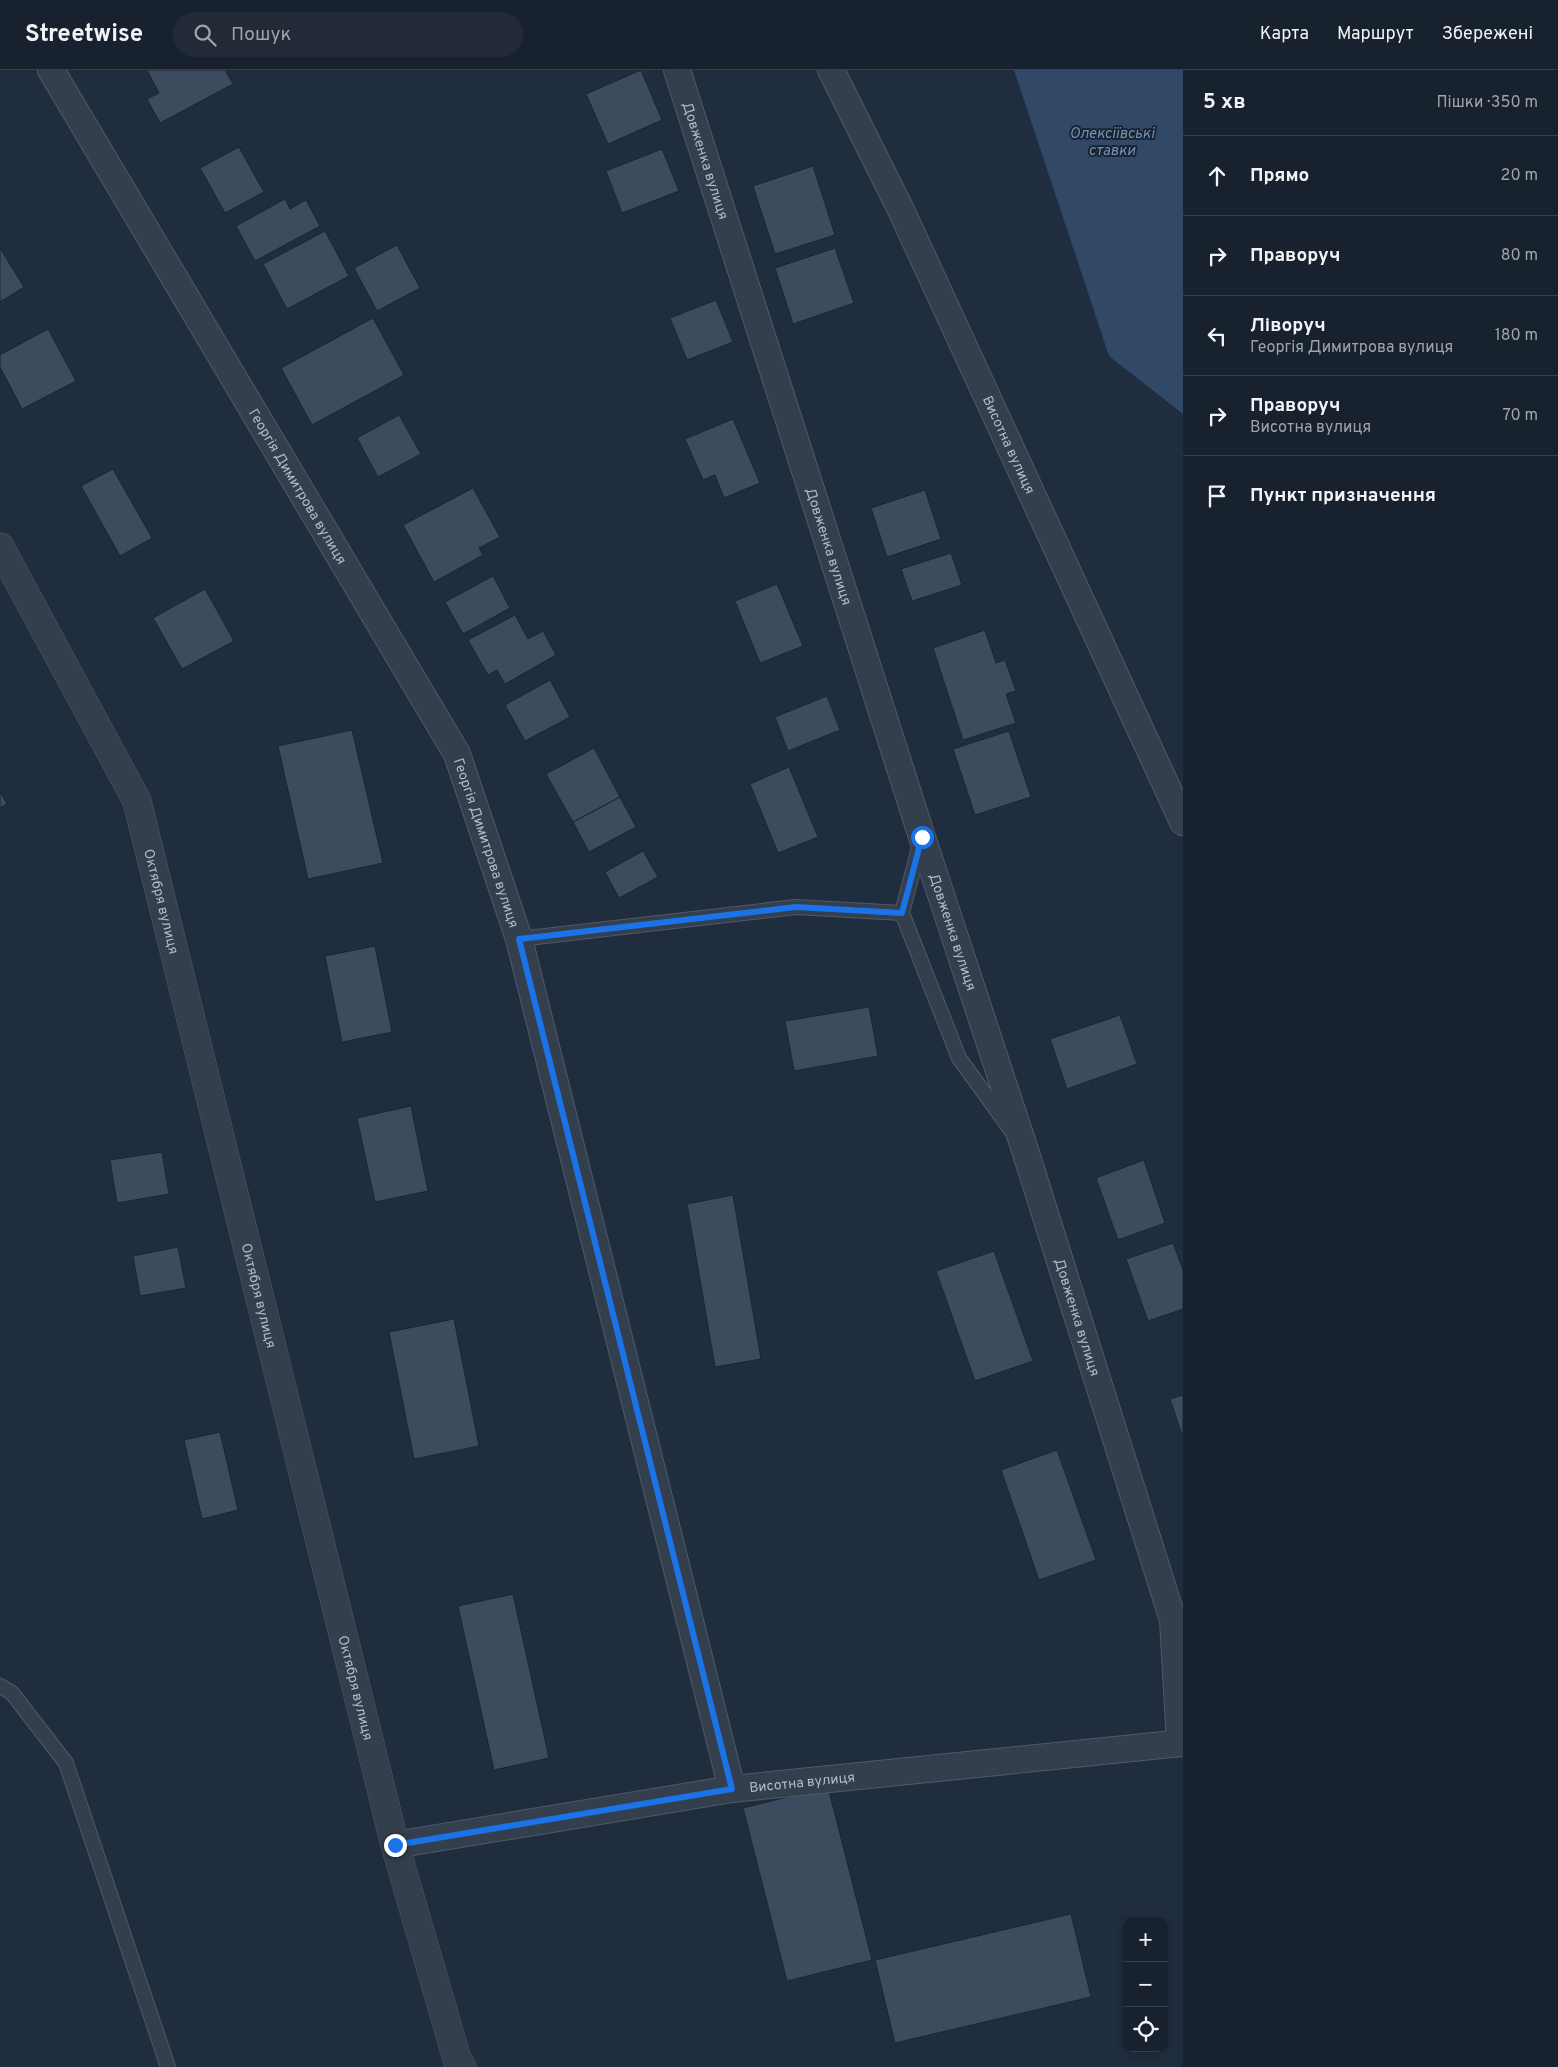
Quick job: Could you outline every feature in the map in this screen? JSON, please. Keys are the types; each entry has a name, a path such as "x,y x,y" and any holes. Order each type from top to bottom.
{"street":[{"name":"Георгія Димитрова вулиця","path":"50,70 457,754 519,939 732,1789"},
{"name":"Довженка вулиця","path":"677,70 922,837 1025,1150 1173,1620 1182,1743"},
{"name":"Висотна вулиця","path":"831,70 901,210 1183,822"},
{"name":"Октября вулиця","path":"0,547 137,802 395,1845 457,2059 462,2067"},
{"name":"Висотна вулиця","path":"395,1845 732,1789 1182,1743"}],"lane":[{"path":"922,837 902,913 959,1058 1025,1150"},
{"path":"519,939 796,907 902,913"},
{"path":"0,1686 12,1693 66,1763 168,2067"}],"water":[{"name":"Олексіївські ставки","path":"1014,70 1183,70 1183,414 1109,356"}],"building":[{"path":"147,70 225,70 233,84 160,123 147,99 159,93"},
{"path":"641,70 662,120 608,144 586,94"},
{"path":"239,147 264,192 225,213 200,168"},
{"path":"662,149 679,191 622,213 606,171"},
{"path":"813,166 835,235 775,254 753,186"},
{"path":"285,199 290,209 306,200 320,226 255,261 236,226"},
{"path":"325,231 349,276 287,309 263,264"},
{"path":"397,245 420,288 377,311 354,268"},
{"path":"0,248 24,287 0,302"},
{"path":"835,248 854,303 793,324 775,268"},
{"path":"716,300 733,342 687,360 670,318"},
{"path":"373,318 404,375 312,425 281,368"},
{"path":"48,329 76,381 22,409 0,367 0,355"},
{"path":"399,415 421,454 378,477 357,438"},
{"path":"733,419 760,483 724,498 715,475 703,480 685,439"},
{"path":"113,469 152,538 120,556 81,486"},
{"path":"473,488 500,537 479,548 483,555 434,582 403,525"},
{"path":"925,490 941,539 887,557 871,508"},
{"path":"951,553 962,585 912,601 901,569"},
{"path":"493,576 510,608 463,634 445,602"},
{"path":"777,584 803,646 760,663 735,601"},
{"path":"205,589 234,641 182,669 153,618"},
{"path":"515,615 528,639 543,631 556,655 505,684 497,670 488,675 468,640"},
{"path":"985,630 996,663 1005,660 1016,691 1006,694 1016,723 963,740 933,648"},
{"path":"550,680 570,717 525,741 505,705"},
{"path":"827,696 840,730 788,751 775,717"},
{"path":"352,730 383,863 308,879 278,746"},
{"path":"1009,731 1031,797 975,815 953,749"},
{"path":"594,748 620,797 573,822 546,774"},
{"path":"789,767 818,837 778,853 750,784"},
{"path":"0,792 7,804 0,808"},
{"path":"620,797 636,827 589,852 573,822"},
{"path":"643,851 658,877 619,898 605,872"},
{"path":"375,946 392,1032 342,1042 325,956"},
{"path":"869,1007 878,1056 794,1071 785,1021"},
{"path":"1120,1015 1137,1064 1067,1089 1050,1039"},
{"path":"411,1106 428,1191 375,1202 357,1118"},
{"path":"162,1152 169,1194 117,1203 110,1160"},
{"path":"1144,1160 1165,1223 1118,1240 1096,1178"},
{"path":"733,1195 761,1359 715,1367 687,1204"},
{"path":"1173,1243 1183,1270 1183,1309 1148,1321 1126,1259"},
{"path":"178,1247 186,1288 140,1296 133,1256"},
{"path":"994,1251 1033,1361 975,1381 936,1271"},
{"path":"454,1319 479,1446 414,1459 389,1332"},
{"path":"1183,1395 1183,1438 1170,1399"},
{"path":"220,1432 238,1510 202,1519 184,1440"},
{"path":"1057,1450 1096,1560 1039,1580 1001,1470"},
{"path":"513,1594 549,1758 494,1770 458,1606"},
{"path":"828,1787 872,1960 787,1981 743,1808"},
{"path":"1071,1914 1091,1997 895,2043 875,1960"}],"route":[{"path":"395,1845 732,1789 519,939 796,907 902,913 922,837"}]}
